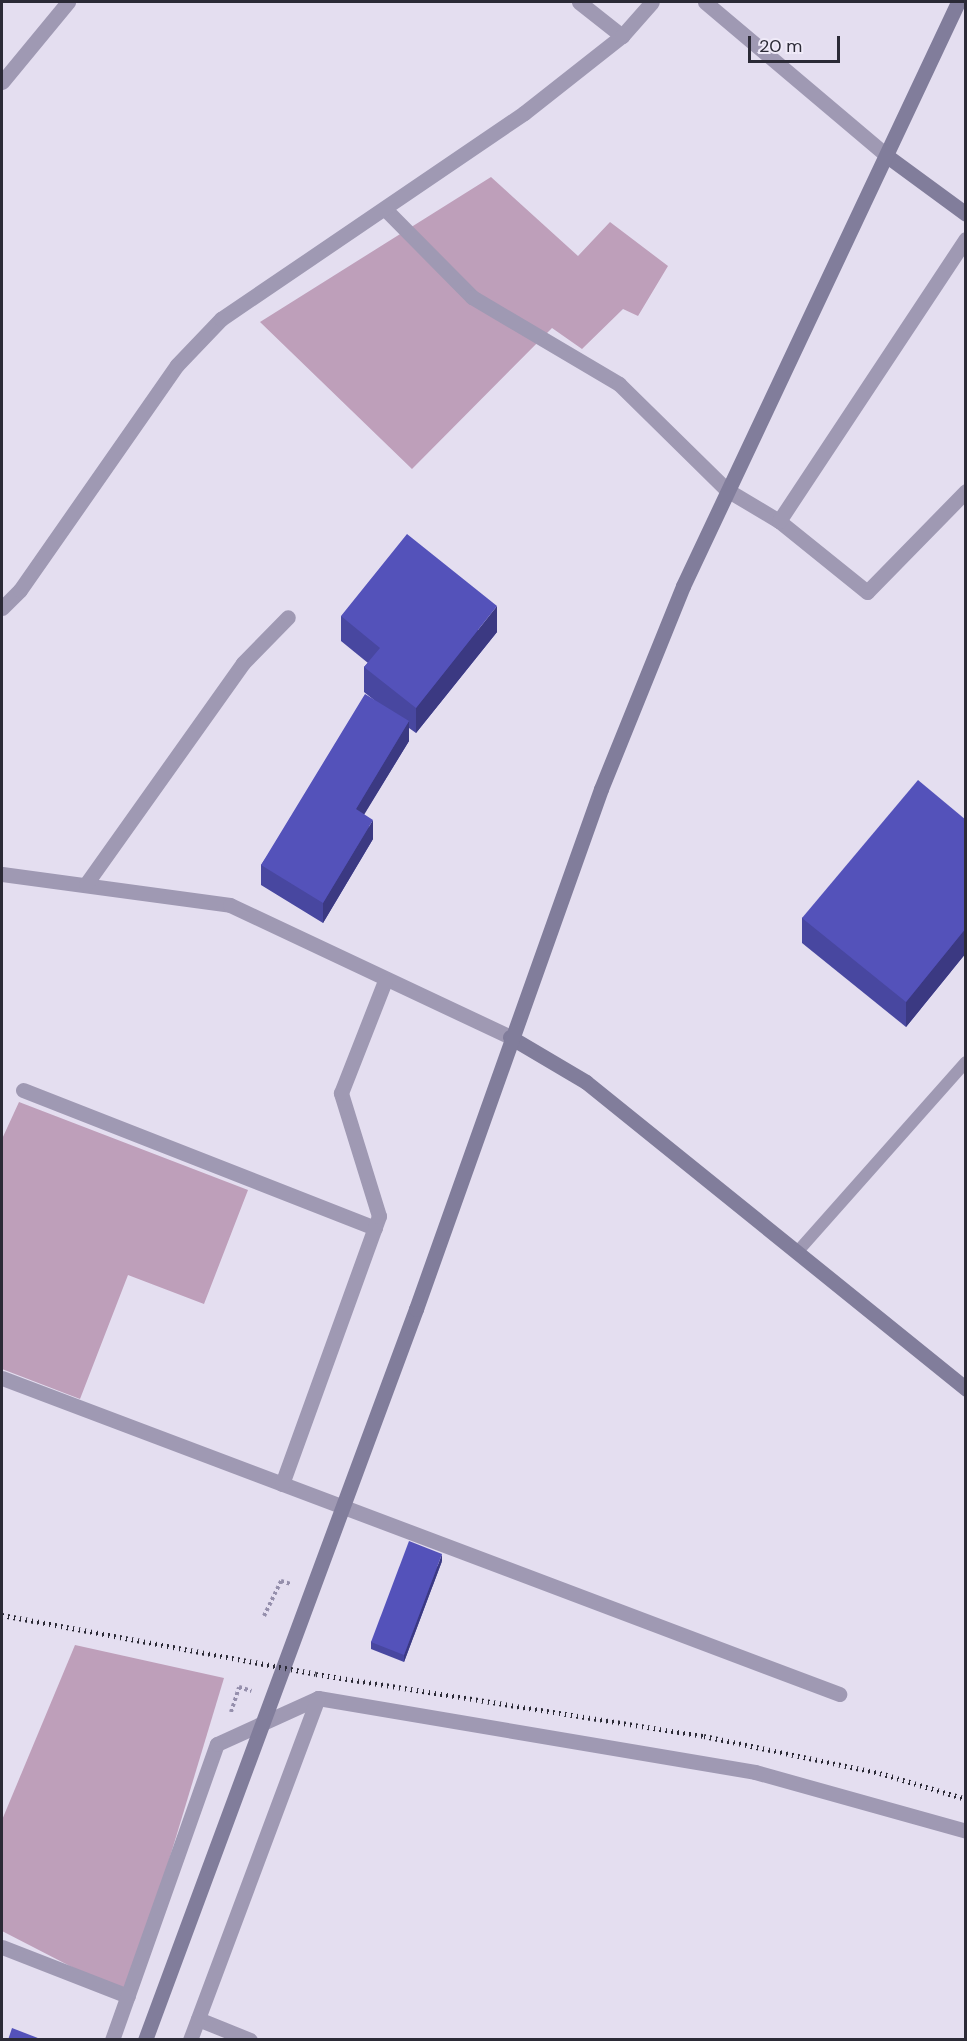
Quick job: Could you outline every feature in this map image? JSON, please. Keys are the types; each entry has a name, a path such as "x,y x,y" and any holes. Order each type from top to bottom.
{"street":[{"path":"2,82 68,2"},
{"path":"579,2 622,36"},
{"path":"2,608 20,590 177,365 221,319 385,209 622,36 652,2"},
{"path":"705,2 887,156 966,214"},
{"path":"145,2040 416,1309 510,1037 601,789 727,490 958,2"},
{"path":"385,209 472,297 619,384 727,490 779,521 867,591 966,491"},
{"path":"779,521 966,239"},
{"path":"86,884 243,663 288,617"},
{"path":"2,874 230,905 386,981 510,1037 586,1082 799,1250 966,1389"},
{"path":"282,1484 379,1216 340,1093 386,981"},
{"path":"23,1090 375,1228"},
{"path":"2,1378 839,1694"},
{"path":"190,2040 318,1698"},
{"path":"112,2040 217,1744 318,1698 755,1772 966,1831"},
{"path":"2,1947 128,1996"},
{"path":"198,2019 250,2040"}],"lane":[{"path":"799,1250 966,1062"}],"path":[{"path":"229,1719 239,1687 273,1697"}],"shaded area":[{"path":"491,177 578,256 610,222 668,266 638,316 623,309 582,349 552,328 412,469 260,322"},
{"path":"19,1102 248,1190 204,1304 128,1275 80,1399 2,1369 2,1139"},
{"path":"75,1645 224,1678 128,1996 2,1931 2,1820"}],"building":[{"path":"407,534 497,606 416,708 364,667 380,648 341,616"},
{"path":"365,694 409,721 356,809 373,820 323,903 261,865"},
{"path":"918,780 966,820 966,928 906,1002 802,918"},
{"path":"409,1541 442,1554 404,1655 371,1642"},
{"path":"12,2028 43,2040 8,2040"}],"railway":[{"path":"2,1615 316,1674 704,1736 880,1773 966,1799"}]}
